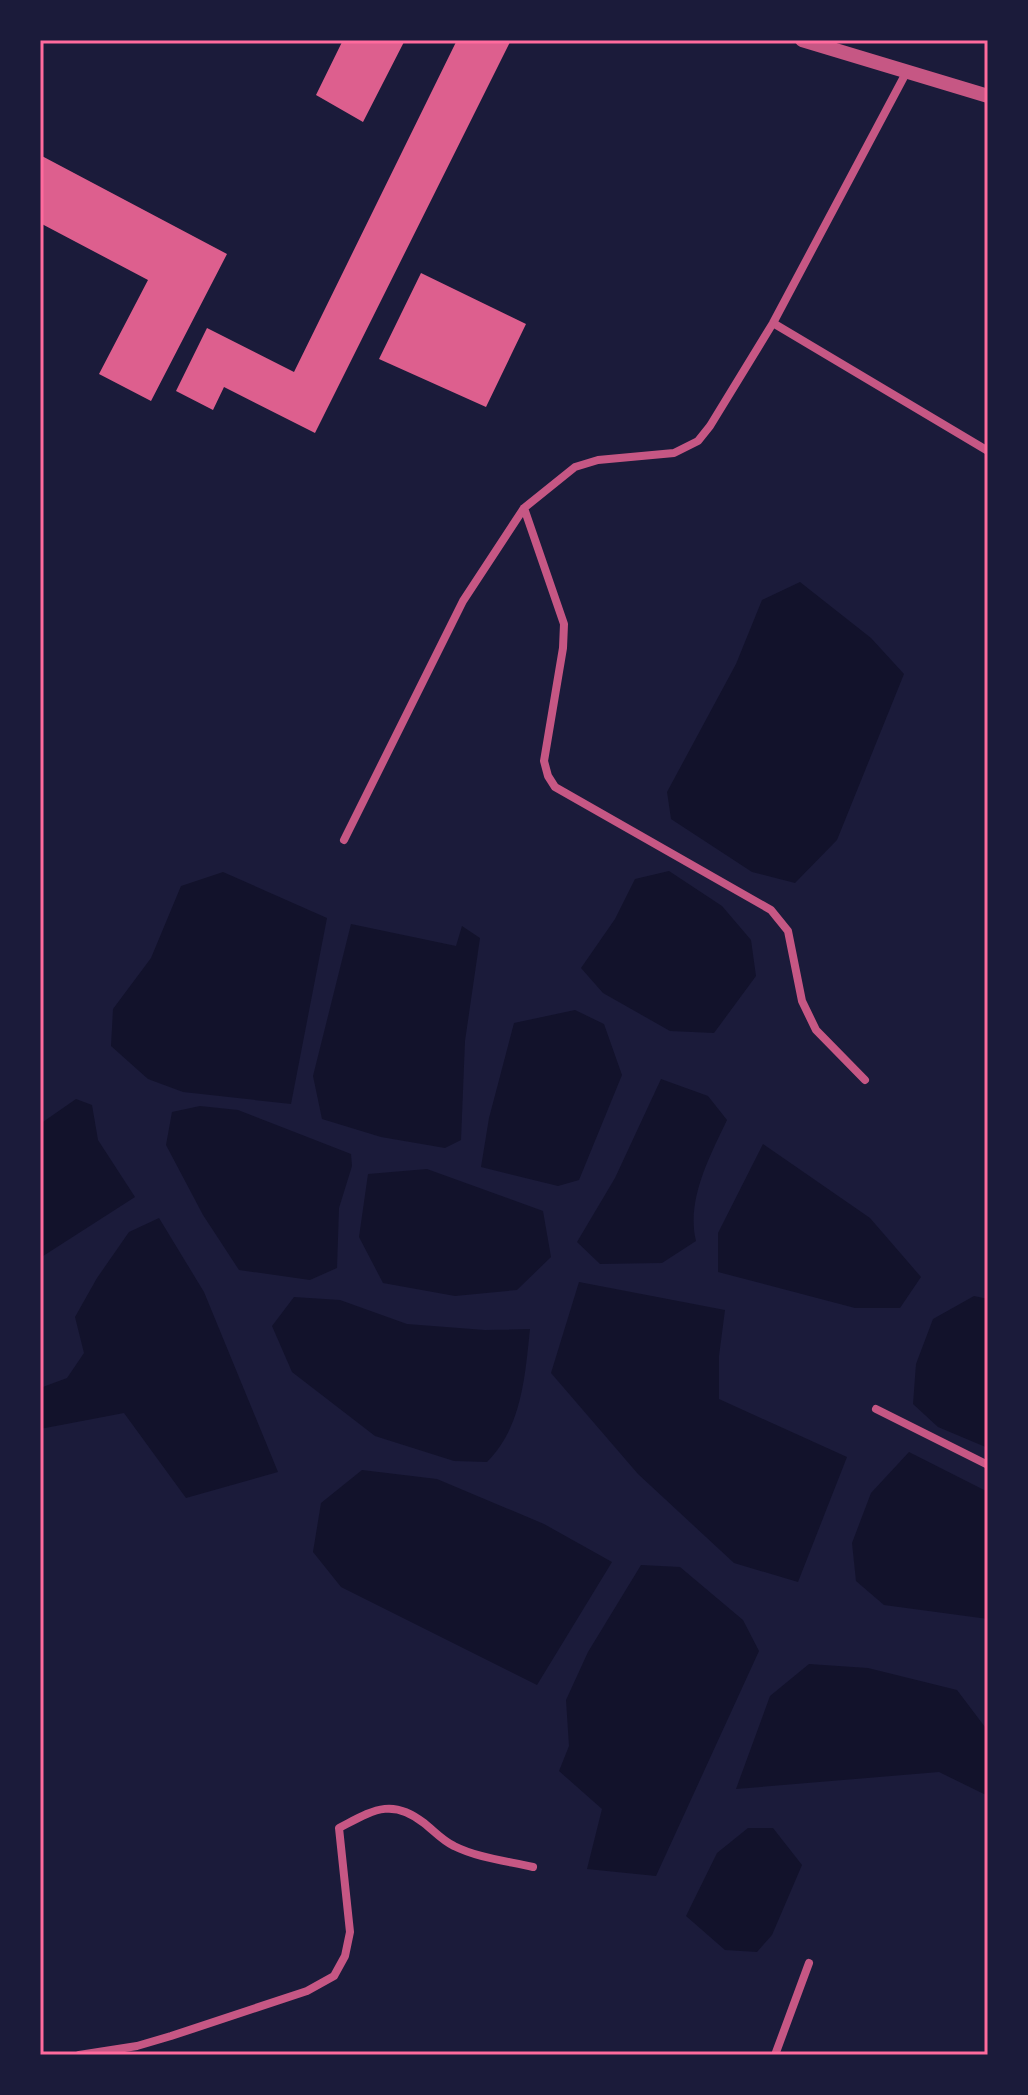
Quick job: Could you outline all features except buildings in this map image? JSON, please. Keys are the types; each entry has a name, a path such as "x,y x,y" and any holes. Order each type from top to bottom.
{"street":[{"path":"802,40 988,96"},
{"path":"344,840 463,601 524,508 575,467 598,460 674,453 698,441 773,323 906,73"},
{"path":"773,323 988,451"},
{"path":"524,508 564,624 563,648 544,761 548,776 555,787 771,910 788,931 802,1001 816,1030 865,1080"},
{"path":"876,1409 988,1465"},
{"path":"79,2055 137,2046 171,2036 307,1991 334,1976 345,1956 350,1932 339,1828 365,1815 382,1809 403,1808 449,1844 464,1851 533,1867"},
{"path":"775,2055 809,1963"}],"shaded area":[{"path":"800,582 871,638 904,674 837,840 795,883 752,872 671,819 667,792 736,664 762,600"},
{"path":"669,871 722,906 751,940 756,976 714,1033 670,1031 603,993 581,968 615,919 635,879"},
{"path":"223,872 327,918 291,1104 183,1092 148,1079 111,1046 113,1009 151,958 181,886"},
{"path":"351,924 456,946 462,926 480,938 465,1041 461,1140 445,1148 381,1137 322,1119 313,1076"},
{"path":"575,1010 604,1024 622,1075 579,1180 558,1186 481,1167 489,1118 514,1023"},
{"path":"661,1079 708,1096 727,1120 697,1194 694,1210 696,1241 662,1263 600,1264 577,1242 615,1178"},
{"path":"76,1099 92,1105 98,1140 135,1197 40,1258 40,1124"},
{"path":"200,1106 238,1110 351,1154 352,1166 339,1208 337,1268 310,1280 239,1270 203,1215 166,1145 172,1112"},
{"path":"763,1144 870,1218 921,1277 900,1308 855,1308 718,1272 718,1233"},
{"path":"427,1169 543,1211 551,1257 517,1290 455,1296 383,1283 359,1237 368,1174"},
{"path":"159,1218 204,1292 278,1472 186,1498 124,1413 40,1429 40,1388 67,1378 84,1353 75,1317 129,1232"},
{"path":"579,1282 725,1310 719,1356 719,1399 847,1457 798,1582 734,1563 638,1474 551,1373"},
{"path":"974,1296 988,1299 988,1448 938,1427 913,1404 916,1364 933,1319"},
{"path":"294,1297 340,1300 407,1324 485,1330 530,1329 520,1400 499,1448 487,1462 454,1461 375,1436 292,1372 272,1326"},
{"path":"909,1452 988,1492 988,1619 884,1605 856,1581 852,1543 871,1493"},
{"path":"362,1470 437,1479 544,1524 612,1562 537,1685 341,1587 313,1552 321,1503"},
{"path":"641,1565 680,1567 743,1620 759,1651 656,1876 587,1869 602,1809 559,1771 569,1746 566,1700 588,1652"},
{"path":"809,1664 868,1668 957,1690 988,1731 988,1796 939,1772 736,1789 770,1696"},
{"path":"748,1828 773,1828 802,1865 772,1935 757,1952 725,1950 686,1916 717,1853"}]}
